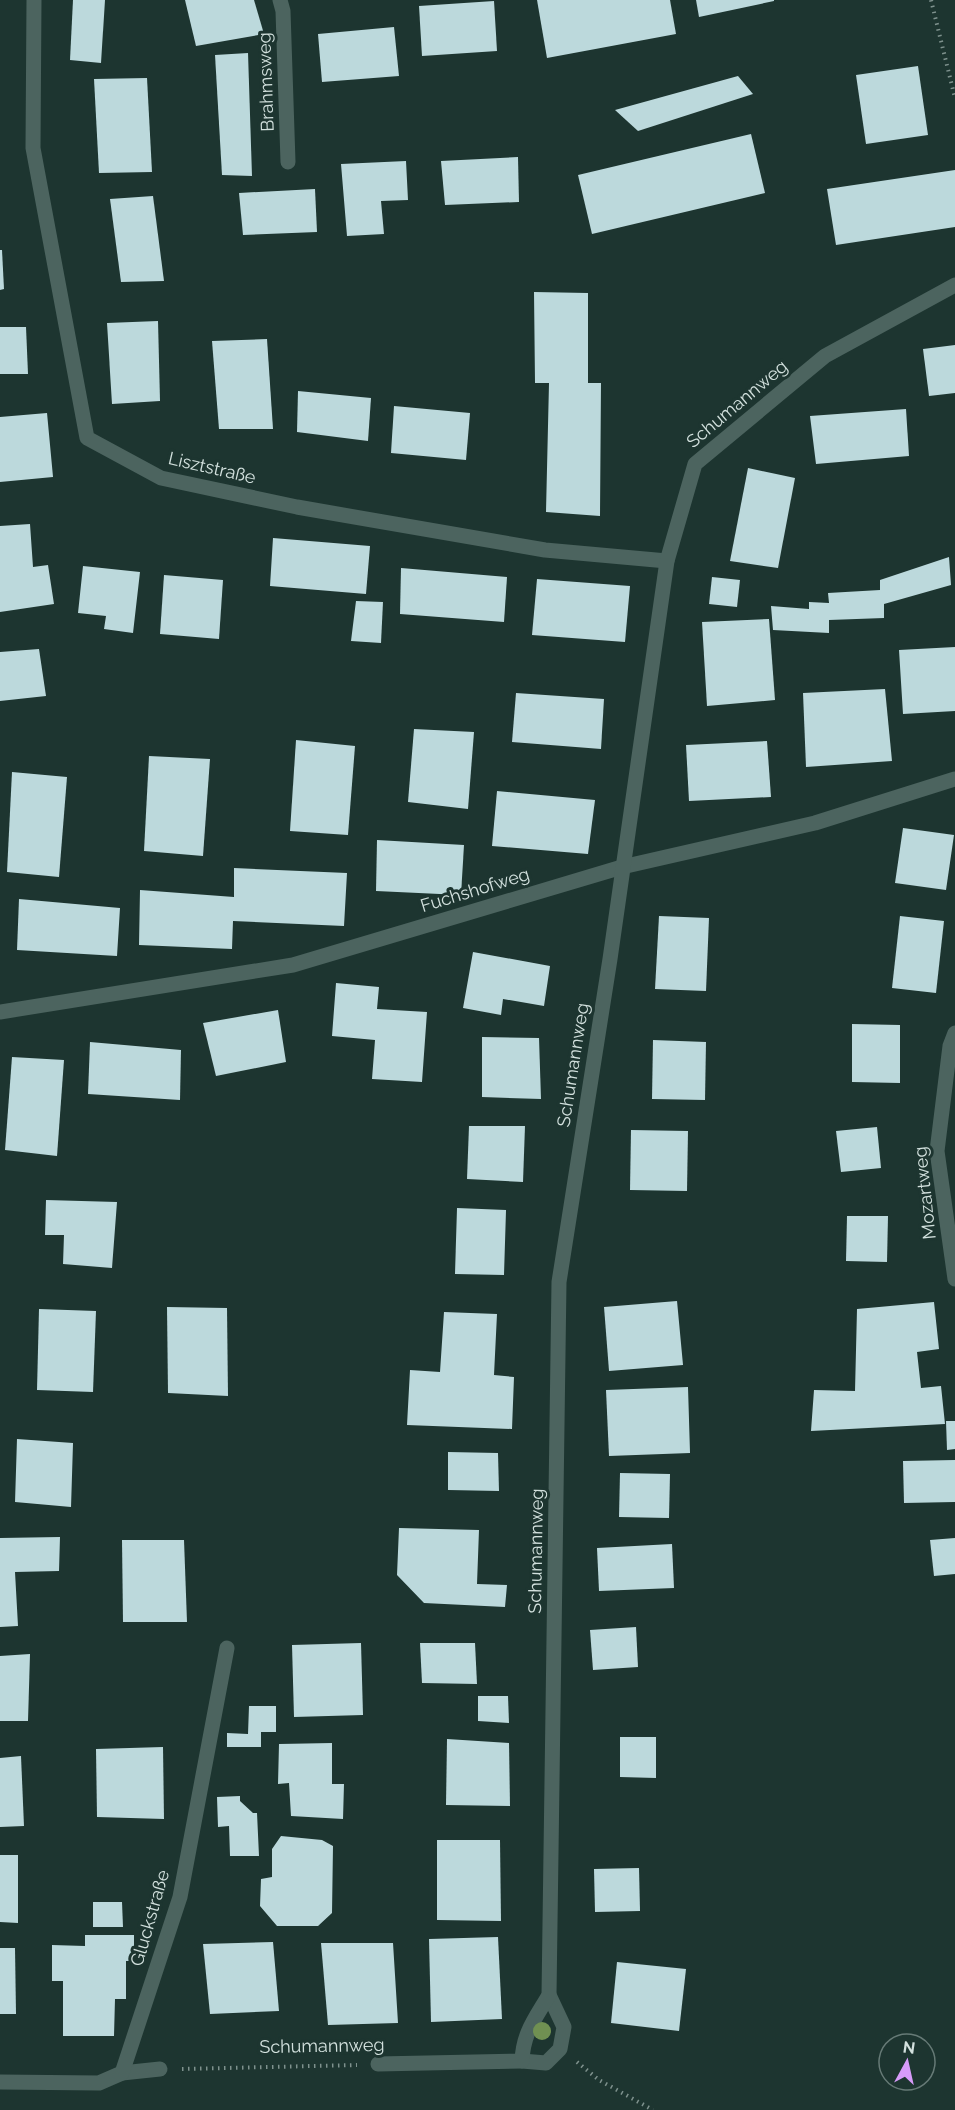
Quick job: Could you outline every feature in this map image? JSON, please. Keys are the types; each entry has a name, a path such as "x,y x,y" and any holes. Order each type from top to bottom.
{"street":[{"name":"Lisztstraße","path":"34,0 33,148 87,438 161,478 286,505 545,550 667,561"},
{"name":"Brahmsweg","path":"280,0 283,11 288,162"},
{"name":"Schumannweg","path":"378,2064 522,2061 546,2063 560,2049 564,2027 549,1995 559,1282 610,958 667,561 696,464 825,356 955,285"},
{"name":"Fuchshofweg","path":"0,1012 293,964 622,867 815,823 955,779"},
{"name":"Mozartweg","path":"955,1033 950,1046 937,1151 955,1279"},
{"name":"Gluckstraße","path":"122,2073 180,1897 227,1648"},
{"name":"Schumannweg","path":"522,2061 523,2043 549,1995"},
{"path":"0,2082 99,2083 122,2073 160,2069"}],"path":[{"path":"932,0 955,98"},
{"path":"560,2049 599,2080 653,2110"},
{"name":"Schumannweg","path":"160,2069 378,2064"}],"building":[{"path":"73,0 105,0 101,63 70,60"},
{"path":"185,0 254,0 264,34 196,46"},
{"path":"537,0 670,0 676,34 547,58"},
{"path":"696,0 774,0 774,1 699,17"},
{"path":"494,1 497,51 422,56 419,6"},
{"path":"394,27 399,76 322,82 318,34"},
{"path":"248,53 252,176 222,175 215,55"},
{"path":"918,66 928,135 866,144 856,75"},
{"path":"738,76 753,94 638,131 615,110"},
{"path":"147,78 152,172 99,173 94,79"},
{"path":"751,134 765,193 592,234 578,175"},
{"path":"518,157 519,202 445,205 441,161"},
{"path":"406,161 408,200 381,201 384,234 347,236 341,164"},
{"path":"955,170 955,227 836,245 827,189"},
{"path":"315,189 317,232 243,235 239,193"},
{"path":"153,196 164,281 121,282 110,199"},
{"path":"0,250 2,250 4,289 0,290"},
{"path":"534,292 588,293 588,383 601,383 600,516 546,512 549,383 535,383"},
{"path":"158,321 160,401 112,404 107,323"},
{"path":"0,327 26,327 28,374 0,374"},
{"path":"267,339 273,429 219,429 212,341"},
{"path":"955,345 955,393 929,396 923,349"},
{"path":"298,391 371,398 368,441 297,432"},
{"path":"394,406 470,413 466,460 391,453"},
{"path":"906,409 909,456 816,464 810,416"},
{"path":"47,413 53,477 0,482 0,417"},
{"path":"748,468 795,478 778,568 730,561"},
{"path":"30,524 33,567 48,565 54,604 0,612 0,526"},
{"path":"273,538 370,546 366,594 270,586"},
{"path":"949,557 951,585 884,604 884,618 829,620 829,633 773,630 771,606 809,609 809,602 829,603 828,593 880,590 880,580"},
{"path":"83,566 140,572 133,633 104,629 106,616 78,613"},
{"path":"401,568 507,577 504,622 400,614"},
{"path":"164,575 223,580 219,639 160,634"},
{"path":"712,577 740,580 737,607 709,604"},
{"path":"537,579 630,586 625,642 532,635"},
{"path":"356,601 383,602 381,643 351,641"},
{"path":"769,619 775,700 707,706 702,622"},
{"path":"955,647 955,711 903,714 899,650"},
{"path":"39,649 46,696 0,701 0,652"},
{"path":"885,689 892,761 806,767 803,693"},
{"path":"516,693 604,699 601,749 512,742"},
{"path":"414,729 474,732 468,809 408,802"},
{"path":"296,740 355,746 348,835 290,831"},
{"path":"767,741 771,797 689,801 686,745"},
{"path":"149,756 210,759 203,856 144,851"},
{"path":"12,772 67,777 59,877 7,872"},
{"path":"497,791 595,800 588,854 492,846"},
{"path":"903,828 954,835 946,890 895,883"},
{"path":"377,840 464,845 461,895 376,891"},
{"path":"234,868 347,873 344,926 233,921 232,949 139,945 140,890 234,897"},
{"path":"19,899 120,908 117,956 17,950"},
{"path":"659,916 709,918 706,991 655,989"},
{"path":"900,916 944,921 936,993 892,988"},
{"path":"473,952 550,966 544,1006 503,999 501,1015 463,1008"},
{"path":"336,983 379,987 377,1009 427,1012 422,1082 372,1079 375,1040 332,1036"},
{"path":"278,1010 286,1062 216,1076 203,1023"},
{"path":"852,1024 900,1025 900,1083 852,1082"},
{"path":"482,1037 539,1038 541,1099 482,1097"},
{"path":"653,1040 706,1042 705,1100 652,1099"},
{"path":"90,1042 181,1050 180,1100 88,1094"},
{"path":"12,1057 64,1060 57,1156 5,1150"},
{"path":"469,1126 525,1126 523,1182 467,1179"},
{"path":"877,1127 881,1168 841,1172 836,1131"},
{"path":"631,1130 688,1131 687,1191 630,1190"},
{"path":"46,1200 117,1202 112,1268 63,1264 64,1235 45,1235"},
{"path":"457,1208 506,1210 504,1275 455,1274"},
{"path":"847,1216 888,1216 887,1262 846,1261"},
{"path":"677,1301 683,1365 609,1371 604,1307"},
{"path":"934,1302 939,1349 917,1352 921,1388 941,1386 945,1424 811,1431 814,1390 855,1391 857,1309"},
{"path":"167,1307 227,1308 228,1396 168,1393"},
{"path":"39,1309 96,1311 93,1392 37,1390"},
{"path":"444,1312 497,1314 494,1375 514,1377 512,1429 407,1425 410,1370 440,1372"},
{"path":"688,1387 690,1453 609,1456 606,1390"},
{"path":"946,1421 955,1421 955,1449 947,1450"},
{"path":"17,1439 73,1443 71,1507 15,1502"},
{"path":"448,1452 498,1453 499,1491 448,1490"},
{"path":"955,1460 955,1502 904,1503 903,1461"},
{"path":"620,1473 670,1474 669,1518 619,1517"},
{"path":"399,1528 479,1530 477,1584 507,1585 505,1607 424,1603 397,1575"},
{"path":"60,1537 59,1571 15,1572 18,1626 0,1627 0,1538"},
{"path":"955,1538 955,1574 934,1576 930,1540"},
{"path":"122,1540 184,1540 187,1622 123,1622"},
{"path":"672,1544 674,1588 599,1591 597,1548"},
{"path":"636,1627 638,1667 593,1670 590,1630"},
{"path":"361,1643 363,1715 294,1717 292,1645"},
{"path":"420,1643 475,1643 477,1684 422,1683"},
{"path":"30,1654 28,1721 0,1721 0,1656"},
{"path":"478,1696 508,1696 509,1723 478,1721"},
{"path":"249,1706 276,1706 276,1732 261,1732 261,1747 227,1747 227,1733 248,1734"},
{"path":"620,1737 656,1737 656,1778 620,1777"},
{"path":"447,1739 509,1743 510,1806 446,1805"},
{"path":"332,1743 332,1784 344,1784 343,1819 291,1816 289,1783 278,1784 279,1744"},
{"path":"163,1747 164,1819 97,1817 96,1749"},
{"path":"21,1756 24,1826 0,1827 0,1758"},
{"path":"240,1796 240,1801 253,1813 257,1813 259,1856 230,1856 229,1826 218,1827 217,1797"},
{"path":"281,1836 322,1840 333,1846 332,1913 318,1926 277,1926 260,1906 261,1879 272,1877 272,1849"},
{"path":"437,1840 500,1840 501,1921 437,1920"},
{"path":"0,1855 18,1855 18,1923 0,1922"},
{"path":"639,1868 640,1911 595,1912 594,1869"},
{"path":"93,1902 122,1902 123,1927 93,1927"},
{"path":"85,1935 134,1935 134,1961 126,1961 126,1999 115,1999 114,2036 63,2036 63,1981 52,1981 52,1945 85,1946"},
{"path":"498,1937 502,2019 431,2022 429,1939"},
{"path":"273,1942 279,2011 210,2014 203,1944"},
{"path":"321,1943 393,1943 398,2023 328,2025"},
{"path":"0,1948 15,1948 16,2014 0,2014"},
{"path":"617,1962 686,1969 679,2031 611,2023"}]}
